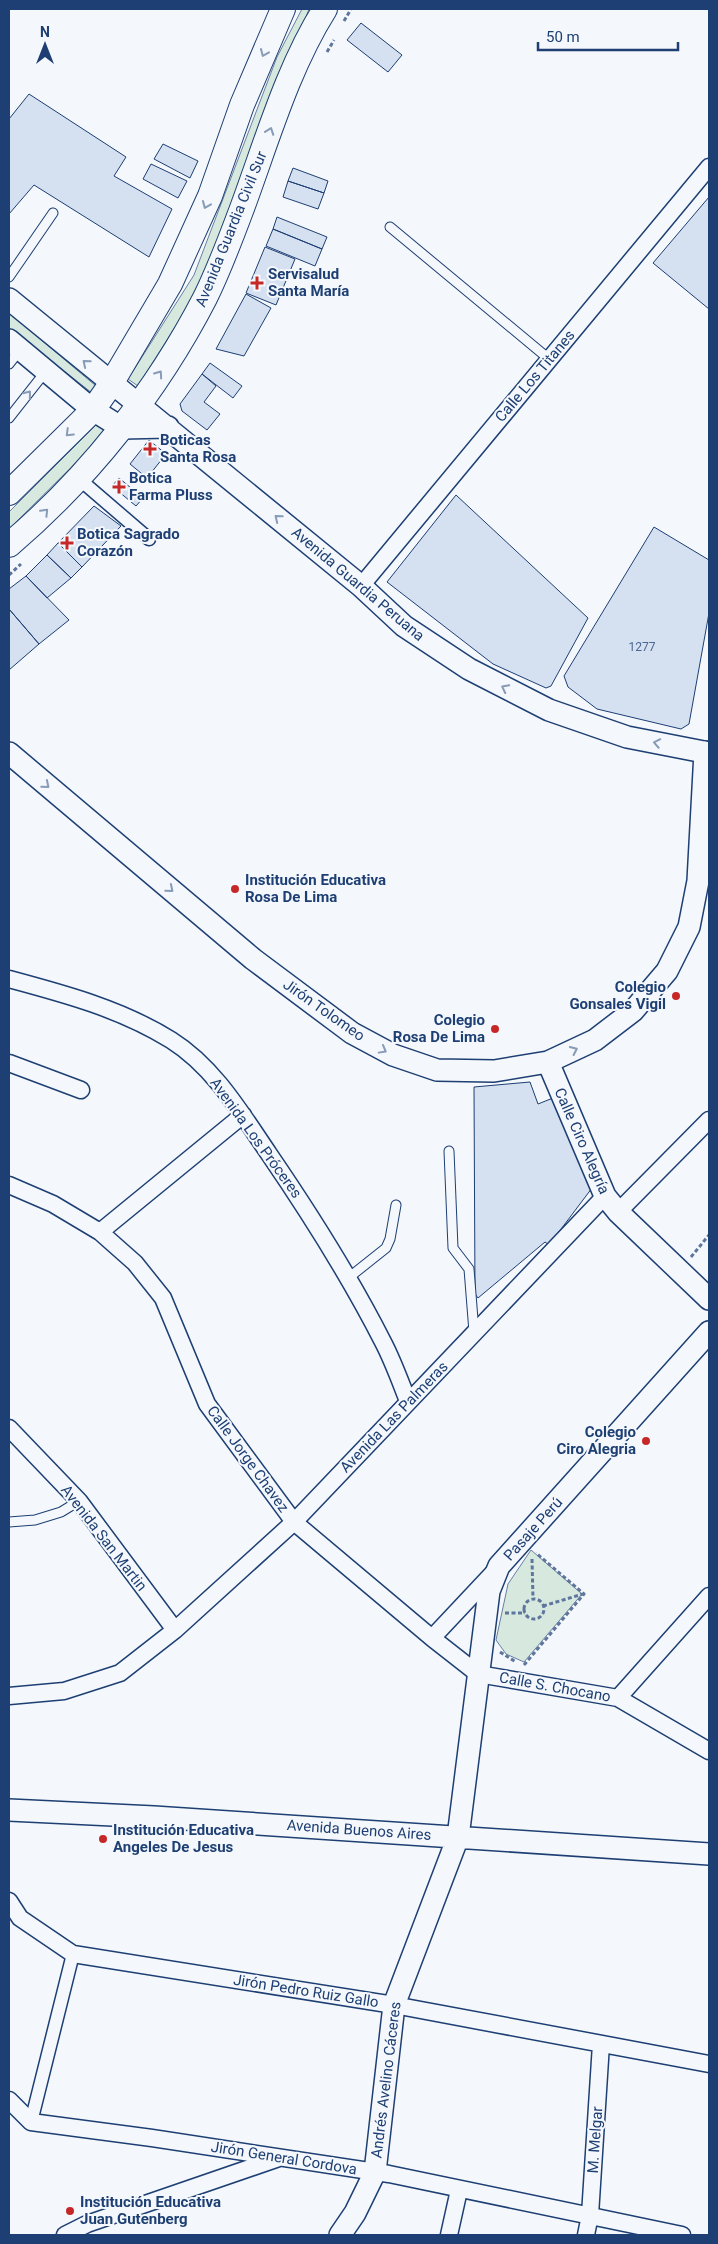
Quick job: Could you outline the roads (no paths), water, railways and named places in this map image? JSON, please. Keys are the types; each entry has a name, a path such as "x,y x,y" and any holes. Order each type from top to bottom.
{"main road":[{"name":"Avenida Guardia Civil Sur","path":"9,545 37,521 122,428 176,350 206,297 308,38 325,9"},
{"path":"9,493 93,410 111,384 170,284 210,196 242,105 279,13"}],"street":[{"name":"Calle Los Titanes","path":"361,586 709,167"},
{"name":"Avenida Guardia Peruana","path":"9,299 361,586 412,632 469,669 549,710 627,737 707,752"},
{"path":"13,351 46,371 93,410 122,428 168,427"},
{"path":"78,478 149,539"},
{"name":"Jirón Tolomeo","path":"9,753 253,959 352,1033 393,1055 437,1070 494,1071 548,1062 595,1040 633,1011 667,971 689,927 698,880 707,752"},
{"name":"Avenida Los Próceres","path":"9,979 77,997 134,1020 172,1041 205,1066 243,1115 308,1210 384,1343 408,1401"},
{"name":"Calle Ciro Alegría","path":"548,1062 605,1196 618,1212 709,1299"},
{"path":"9,1063 81,1090"},
{"path":"100,1232 243,1115"},
{"path":"618,1212 709,1120"},
{"name":"Calle Jorge Chavez","path":"9,1184 53,1204 100,1232 135,1263 163,1298 207,1404 294,1522 432,1638 478,1674"},
{"name":"Avenida Las Palmeras","path":"9,1696 64,1691 120,1673 175,1630 294,1522 605,1196"},
{"name":"Pasaje Perú","path":"458,1837 489,1591 499,1566 709,1332"},
{"name":"Avenida San Martin","path":"9,1428 79,1501 175,1630"},
{"path":"432,1638 499,1566"},
{"path":"618,1698 709,1596"},
{"name":"Calle S. Chocano","path":"478,1674 618,1698 709,1751"},
{"name":"Avenida Buenos Aires","path":"9,1810 154,1817 708,1852"},
{"name":"Andrés Avelino Cáceres","path":"340,2235 355,2213 375,2172 394,2005 458,1837"},
{"name":"Jirón Pedro Ruiz Gallo","path":"9,1901 20,1918 73,1954 394,2005 709,2064"},
{"path":"31,2122 73,1954"},
{"name":"M. Melgar","path":"586,2235 590,2215 601,2044"},
{"path":"9,2100 31,2122"},
{"name":"Jirón General Cordova","path":"31,2122 283,2157 375,2172 682,2235"},
{"path":"65,2235 88,2224 283,2157"},
{"path":"449,2235 459,2190"}],"lane":[{"path":"9,276 53,213"},
{"path":"390,227 549,359"},
{"path":"9,418 46,371"},
{"path":"449,1151 453,1248 469,1269 474,1332"},
{"path":"348,1280 386,1248 390,1239 396,1205"},
{"path":"9,1522 35,1520 61,1512 79,1501"}],"place":[{"name":"Servisalud Santa María","path":"257,283"},
{"name":"Boticas Santa Rosa","path":"150,449"},
{"name":"Botica Farma Pluss","path":"119,487"},
{"name":"Botica Sagrado Corazón","path":"67,543"},
{"name":"Institución Educativa Rosa De Lima","path":"235,889"},
{"name":"Colegio Gonsales Vigil","path":"676,996"},
{"name":"Colegio Rosa De Lima","path":"495,1029"},
{"name":"Colegio Ciro Alegria","path":"646,1441"},
{"name":"Institución Educativa Angeles De Jesus","path":"103,1839"},
{"name":"Institución Educativa Juan Gutenberg","path":"70,2211"}]}
